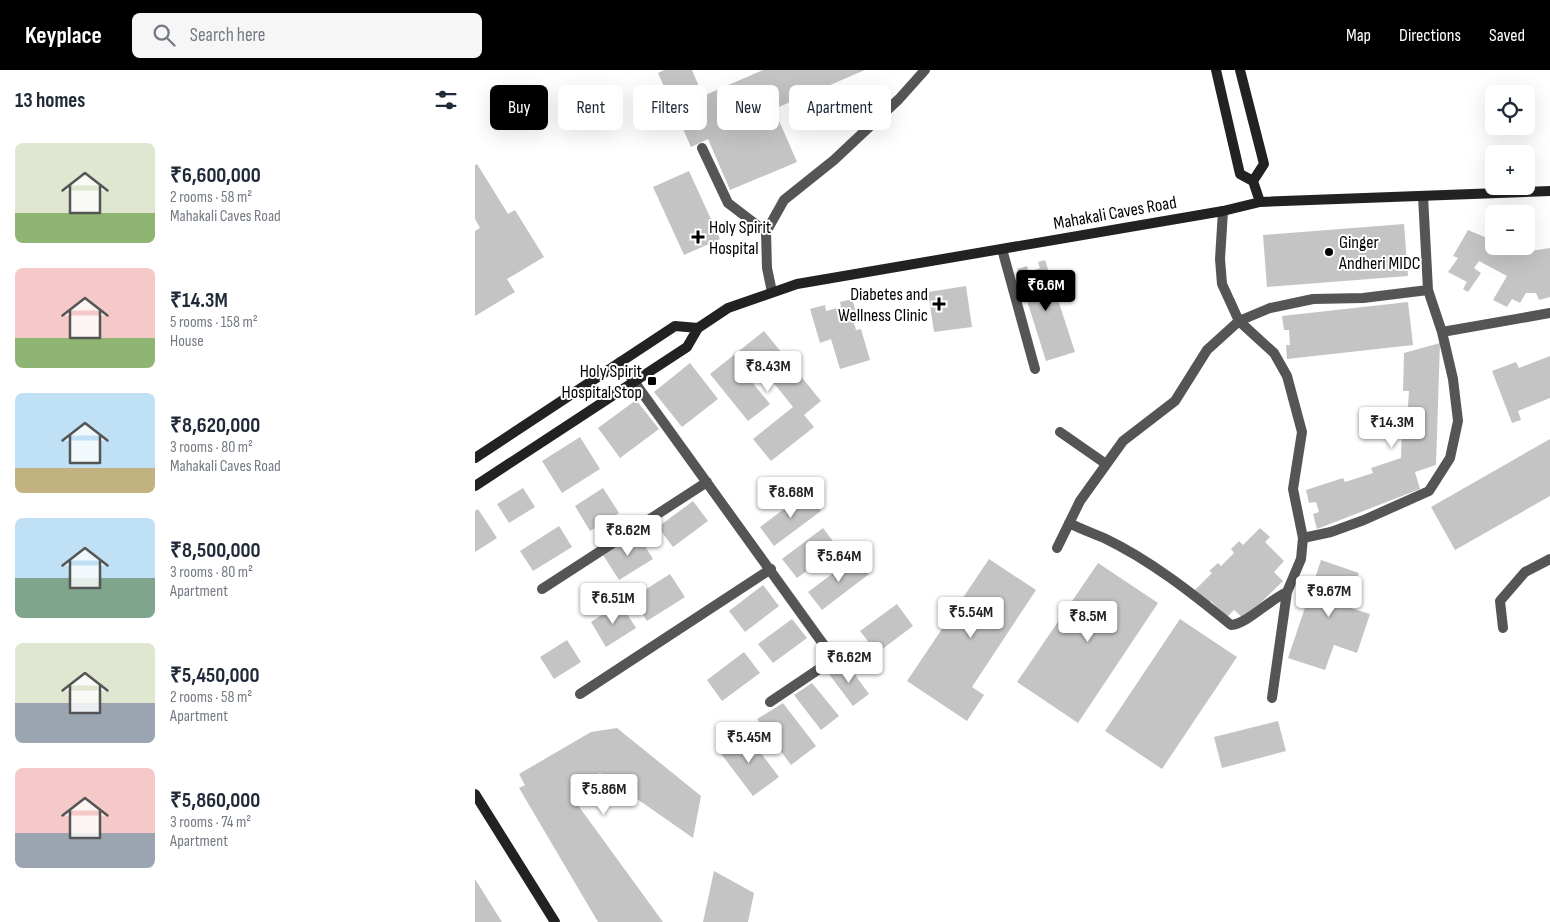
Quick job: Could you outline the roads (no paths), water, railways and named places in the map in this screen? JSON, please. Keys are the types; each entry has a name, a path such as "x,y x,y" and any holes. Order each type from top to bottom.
{"main road":[{"path":"1216,70 1240,174 1253,181 1260,202"},
{"path":"1240,70 1264,164 1253,181"},
{"name":"Mahakali Caves Road","path":"475,486 635,383 687,347 698,328 728,308 797,284 1223,211 1260,202 1550,191"},
{"path":"475,458 675,326 698,328"},
{"path":"475,794 555,922"}],"street":[{"path":"773,292 767,268 767,232 784,200 834,160 899,99 925,70"},
{"path":"702,148 728,203 767,232"},
{"path":"1303,538 1331,532 1364,520 1429,491 1450,458 1458,421 1453,379 1442,332 1428,290 1423,196"},
{"path":"1223,211 1220,259 1222,284 1239,320 1274,353 1287,376 1302,432 1293,489 1303,538 1301,559 1287,592 1272,698"},
{"path":"1002,249 1035,369"},
{"path":"1057,548 1080,500 1123,441 1175,401 1207,350 1239,320 1270,308 1313,299 1363,298 1428,290"},
{"path":"1442,332 1550,312"},
{"path":"621,362 826,648 829,656 825,664 770,702"},
{"path":"1060,432 1106,464"},
{"path":"542,589 707,482"},
{"path":"1069,522 1090,534 1105,538 1182,585 1231,625 1242,624 1256,611 1287,592"},
{"path":"1503,628 1500,601 1525,572 1550,559"},
{"path":"580,694 771,570"}],"place":[{"name":"Holy Spirit Hospital","path":"698,237"},
{"name":"Ginger Andheri MIDC","path":"1329,252"},
{"name":"Diabetes and Wellness Clinic","path":"939,304"},
{"name":"Holy Spirit Hospital Stop","path":"652,381"}]}
